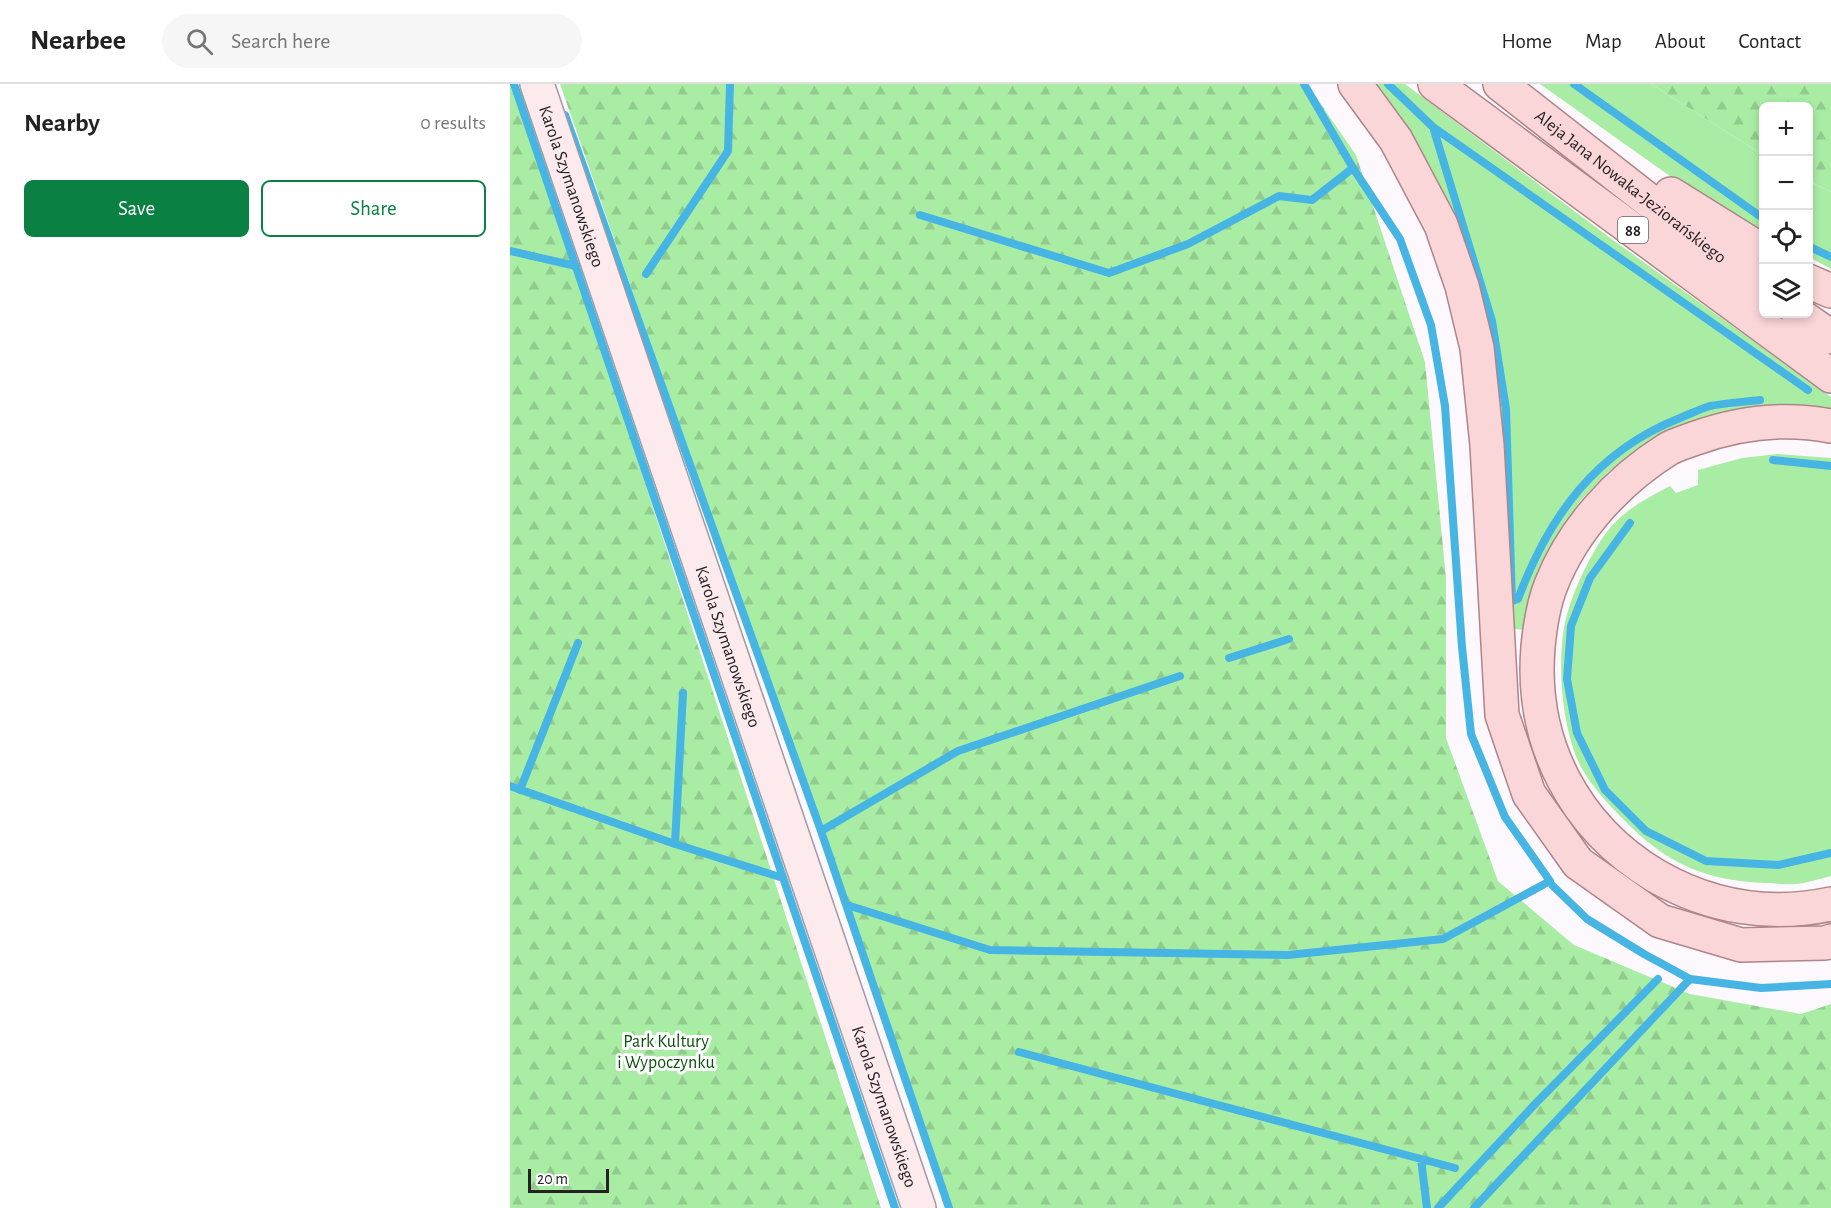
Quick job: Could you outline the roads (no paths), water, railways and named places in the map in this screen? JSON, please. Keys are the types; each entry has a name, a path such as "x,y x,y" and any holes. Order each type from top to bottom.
{"main road":[{"path":"1355,84 1396,140 1441,225 1465,296 1477,348 1487,445 1502,715 1529,794 1578,863 1660,921 1741,945 1831,941"},
{"name":"Aleja Jana Nowaka-Jeziorańskiego","path":"1435,84 1831,376"},
{"path":"1511,92 1759,249"},
{"name":"Aleja Jana Nowaka-Jeziorańskiego","path":"1511,92 1759,284"},
{"path":"1813,283 1831,291"},
{"path":"1804,318 1831,337"},
{"path":"1831,426 1812,422 1763,422 1719,430 1669,448 1626,480 1588,519 1566,552 1551,586 1541,623 1536,673 1539,706 1546,738 1568,789 1596,827 1633,862 1682,891 1727,905 1777,910 1831,904"}],"street":[{"name":"Karola Szymanowskiego","path":"537,84 919,1208"}],"waterway":[{"path":"514,84 895,1208"},
{"path":"646,274 728,151 730,84"},
{"path":"847,905 990,950 1288,955 1443,939 1550,881 1505,817 1471,734 1462,647 1445,406 1431,325 1400,239 1353,168 1304,84"},
{"path":"1388,84 1433,127 1808,390"},
{"path":"1574,84 1759,215"},
{"path":"565,115 821,831 949,1208"},
{"path":"1433,127 1492,321 1506,409 1512,601 1518,599 1530,569 1561,514 1600,468 1650,432 1680,418 1710,406 1760,400"},
{"path":"920,215 1109,273 1188,244 1279,196 1312,200 1353,168"},
{"path":"1813,248 1831,257"},
{"path":"510,251 576,266"},
{"path":"1773,460 1831,466"},
{"path":"1630,523 1590,578 1571,626 1567,679 1577,733 1605,790 1646,831 1706,861 1778,865 1831,853"},
{"path":"1229,658 1289,639"},
{"path":"520,790 578,643"},
{"path":"821,831 958,751 1180,676"},
{"path":"675,844 683,693"},
{"path":"510,786 675,844 783,878"},
{"path":"1553,886 1587,919 1690,979 1761,988 1831,984"},
{"path":"1438,1208 1537,1102 1658,979"},
{"path":"1474,1208 1690,979"},
{"path":"1019,1052 1455,1168"},
{"path":"1421,1159 1427,1208"}],"park label":[{"name":"Park Kultury i Wypoczynku","path":"666,1051"}]}
